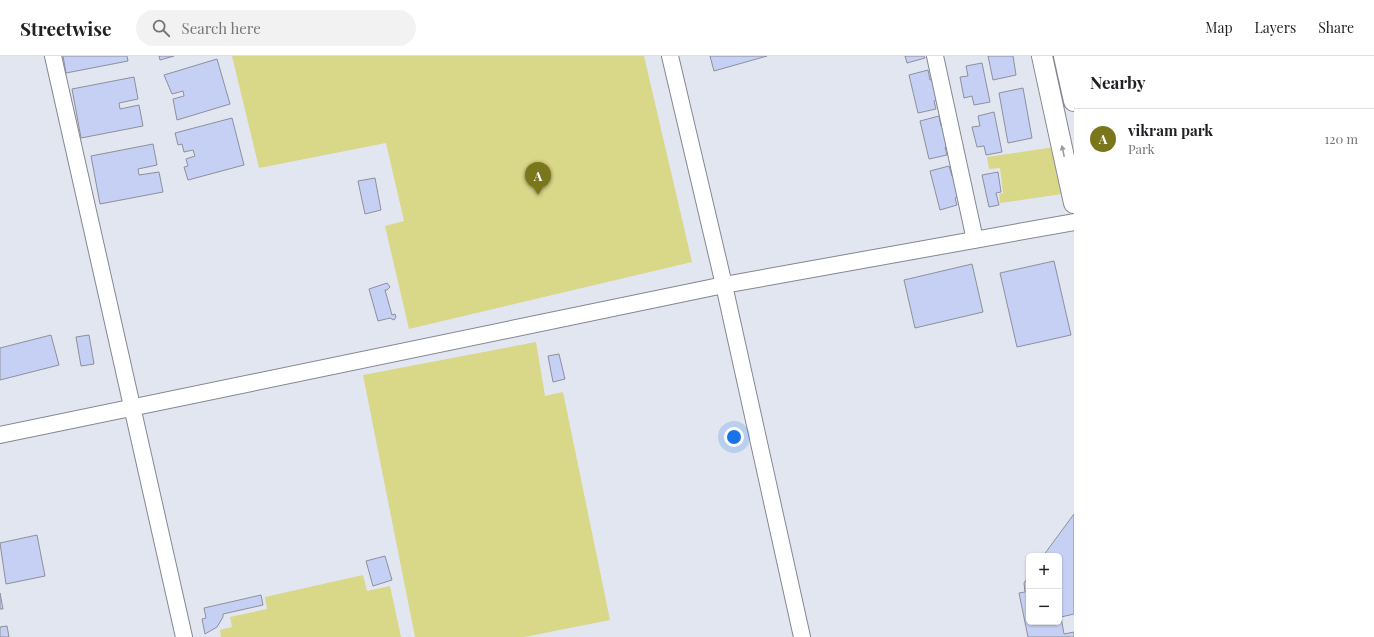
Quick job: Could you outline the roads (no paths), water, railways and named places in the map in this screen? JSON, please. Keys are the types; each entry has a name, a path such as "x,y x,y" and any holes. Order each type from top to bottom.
{"street":[{"path":"53,56 184,637"},
{"path":"670,56 724,285 802,637"},
{"path":"935,56 975,240"},
{"path":"1042,56 1074,203"},
{"path":"1064,56 1074,101"},
{"path":"0,435 724,285 1074,222"}],"place":[{"name":"vikram park","path":"538,195"}]}
